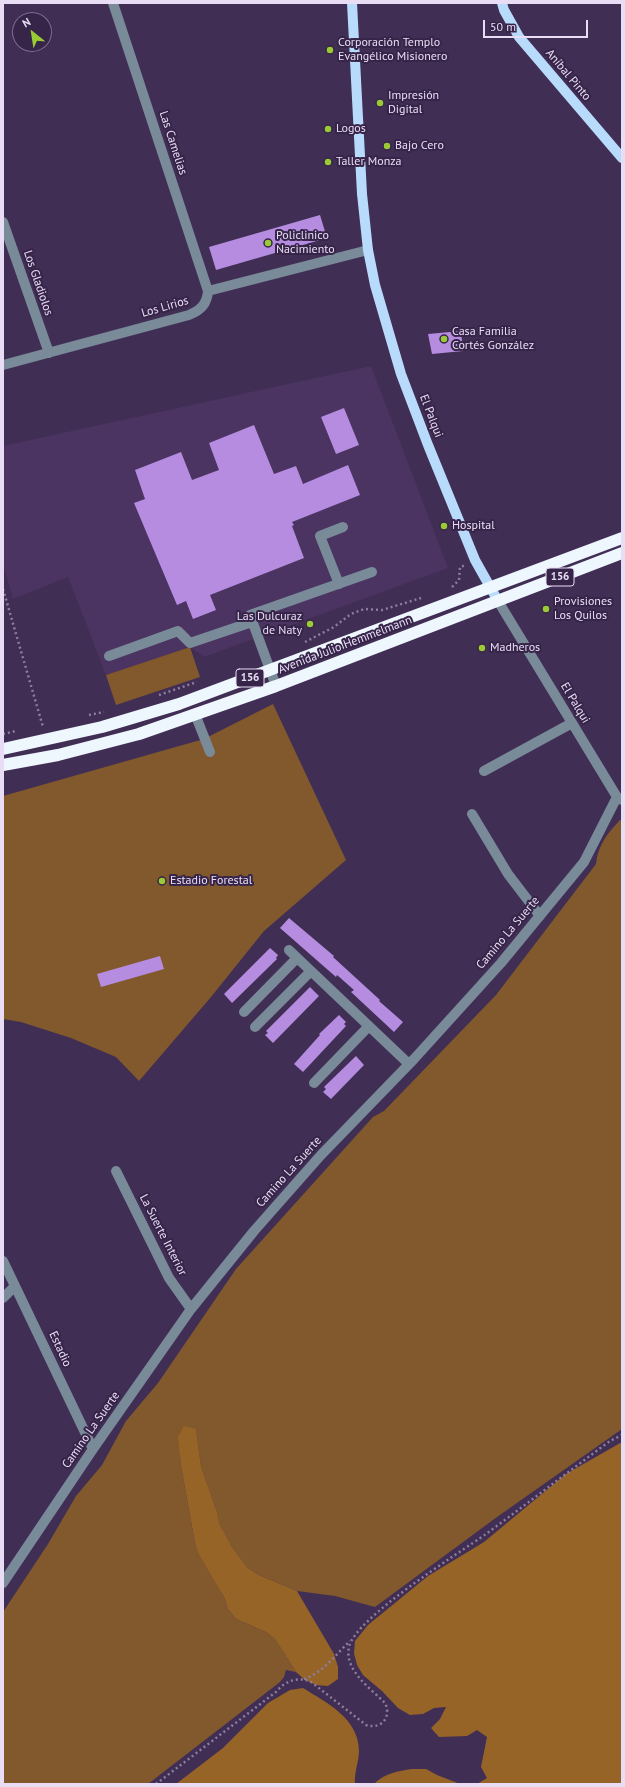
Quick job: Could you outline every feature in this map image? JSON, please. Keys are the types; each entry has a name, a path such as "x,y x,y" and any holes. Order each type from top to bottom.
{"highway":[{"name":"Avenida Julio Hemmelmann","path":"3,749 102,727 179,704 271,671 490,586 622,538"},
{"name":"Avenida Julio Hemmelmann","path":"3,765 58,755 138,734 276,686 622,553"}],"main road":[{"name":"El Palqui","path":"352,3 362,194 368,250 375,285 401,374 457,518 475,560 498,601"},
{"name":"Aníbal Pinto","path":"502,3 504,10 519,37 622,158"}],"street":[{"name":"Las Camelias","path":"113,3 208,291"},
{"name":"Los Gladiolos","path":"3,222 49,353"},
{"path":"208,291 368,250"},
{"name":"Los Lirios","path":"3,365 196,312 204,306 208,298 208,291"},
{"path":"339,584 320,536 343,527"},
{"path":"276,686 250,615 372,572"},
{"name":"El Palqui","path":"498,601 620,799"},
{"path":"110,656 178,631 190,643 252,622"},
{"path":"195,714 210,752"},
{"path":"484,771 572,723"},
{"name":"Camino La Suerte","path":"3,1583 93,1449 191,1309 254,1231 321,1155 409,1064 496,969 584,862 620,799"},
{"path":"472,814 508,874 540,916"},
{"path":"289,950 409,1064"},
{"path":"244,1012 297,958"},
{"path":"255,1027 311,971"},
{"path":"314,1084 369,1026"},
{"name":"La Suerte Interior","path":"116,1171 169,1278 191,1309"},
{"name":"Estadio","path":"3,1261 93,1449"},
{"path":"3,1298 15,1286"}],"path":[{"path":"450,588 459,580 460,567 475,560"},
{"path":"3,589 43,727 38,728"},
{"path":"301,643 334,627 351,614 364,609 382,610 423,597"},
{"path":"158,696 202,680"},
{"path":"87,716 109,710"},
{"path":"3,734 17,731"},
{"path":"156,1784 276,1692 285,1683 312,1676 322,1669 364,1625 417,1581 485,1534 610,1441 622,1435"},
{"path":"303,1679 316,1684 366,1725 376,1726 384,1722 388,1712 385,1703 357,1674 349,1662 348,1654 351,1640"}],"shaded area":[{"path":"371,366 448,568 204,657 190,647 106,675 68,577 13,599 3,564 3,446"},
{"path":"190,647 200,677 116,705 106,675"},
{"name":"Estadio Forestal","path":"273,704 346,860 264,931 211,997 139,1081 116,1057 71,1038 21,1022 3,1019 3,796 204,739"},
{"path":"620,820 622,820 622,1429 497,1517 375,1607 335,1596 297,1591 259,1575 248,1568 232,1547 218,1524 217,1512 201,1466 196,1430 180,1454 195,1543 224,1597 228,1609 236,1619 266,1632 275,1639 296,1672 286,1670 284,1677 280,1682 148,1784 3,1784 3,1612 48,1544 76,1496 102,1465 126,1421 158,1383 236,1269 373,1117 384,1111 496,995 596,864 601,845"},
{"path":"184,1426 196,1429 201,1466 217,1512 219,1524 232,1547 248,1568 259,1575 297,1591 334,1654 338,1667 338,1679 328,1686 316,1685 305,1680 296,1672 275,1639 266,1632 236,1619 228,1609 224,1597 199,1554 195,1543 181,1466 178,1437"},
{"path":"622,1442 622,1784 477,1784 487,1778 481,1767 487,1737 477,1730 467,1736 439,1737 431,1728 440,1719 446,1707 434,1708 423,1714 410,1715 398,1708 382,1691 363,1675 357,1665 354,1653 355,1641 368,1625 428,1576 484,1542 566,1474"},
{"path":"303,1688 340,1713 353,1729 359,1750 355,1784 176,1784 223,1748 268,1703 290,1690"},
{"path":"412,1769 426,1769 460,1784 374,1784 387,1775"}],"building":[{"name":"Policlinico Nacimiento","path":"320,215 327,238 216,270 209,247"},
{"name":"Casa Familia Cortés González","path":"461,331 463,351 432,354 428,334"},
{"path":"344,408 359,445 336,454 321,417"},
{"path":"254,425 274,474 296,466 303,484 348,465 360,495 292,522 294,525 292,526 304,558 210,595 216,610 193,619 186,601 177,605 134,503 145,499 135,470 181,452 192,480 219,470 209,443"},
{"path":"289,918 334,956 333,957 403,1022 394,1032 351,992 354,990 337,975 336,977 280,928"},
{"path":"270,948 278,955 276,958 277,959 232,1003 224,994"},
{"path":"160,956 164,969 101,987 97,974"},
{"path":"310,987 319,996 273,1043 265,1035 268,1033 266,1031"},
{"path":"339,1015 346,1022 344,1024 346,1026 303,1072 294,1064 320,1035 319,1034"},
{"path":"356,1056 364,1065 331,1099 323,1092 326,1089 324,1087"}],"place":[{"name":"Corporación Templo Evangélico Misionero","path":"330,50"},
{"name":"Impresión Digital","path":"380,103"},
{"name":"Logos","path":"328,129"},
{"name":"Bajo Cero","path":"387,146"},
{"name":"Taller Monza","path":"328,162"},
{"name":"Policlinico Nacimiento","path":"268,243"},
{"name":"Casa Familia Cortés González","path":"444,339"},
{"name":"Hospital","path":"444,526"},
{"name":"Provisiones Los Quilos","path":"546,609"},
{"name":"Las Dulcuraz de Naty","path":"310,624"},
{"name":"Madheros","path":"482,648"},
{"name":"Estadio Forestal","path":"162,881"}]}
